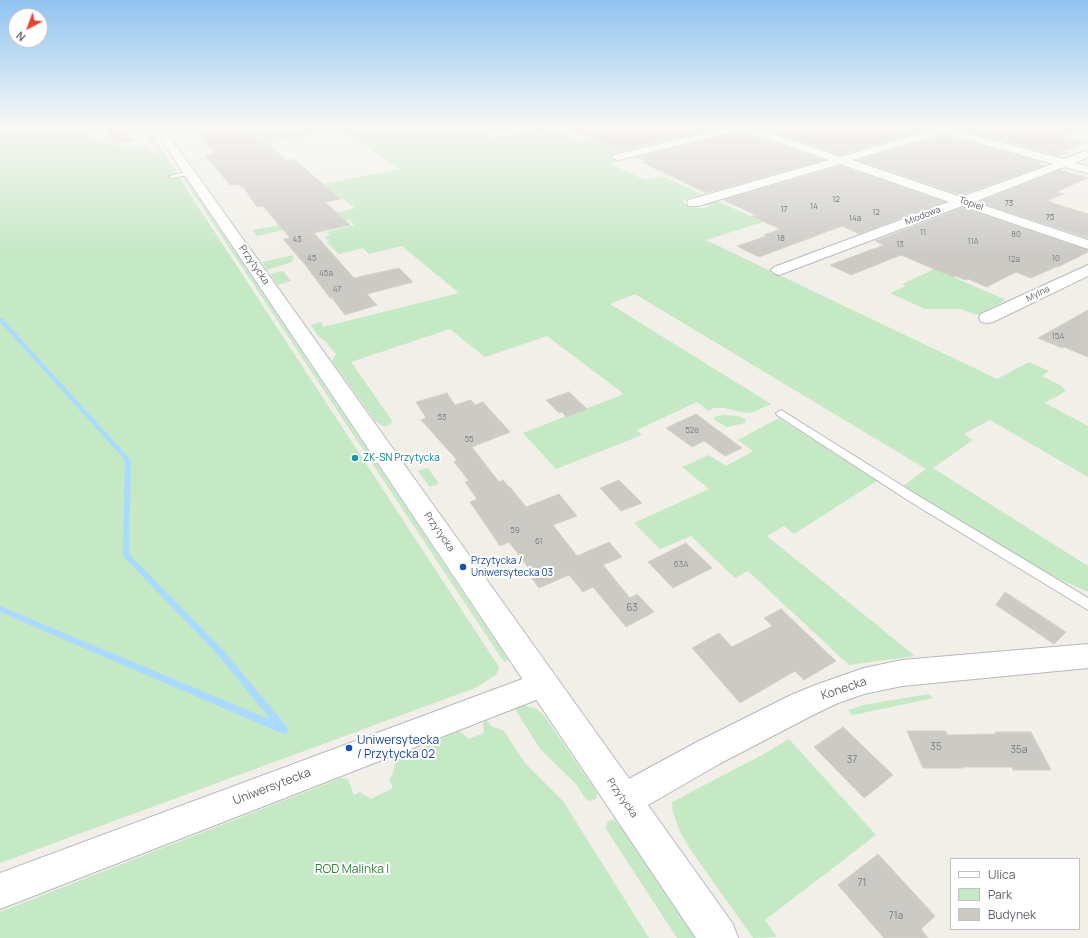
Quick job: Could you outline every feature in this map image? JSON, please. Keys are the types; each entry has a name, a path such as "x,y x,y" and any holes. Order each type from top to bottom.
{"street":[{"name":"Przytycka","path":"179,170 544,684 719,938"},
{"path":"693,202 807,170"},
{"name":"Topiel","path":"870,170 1088,245"},
{"name":"Miodowa","path":"779,270 1045,170"},
{"name":"Mylna","path":"987,318 1088,270"},
{"name":"Konecka","path":"624,800 701,757 802,705 829,693 864,681 902,673 1088,656"},
{"name":"Uniwersytecka","path":"0,891 544,684"}],"lane":[{"path":"781,413 913,498 1088,605"}],"green space":[{"path":"0,170 175,170 177,173 171,174 172,176 178,176 499,667 497,674 475,688 0,863"},
{"path":"396,170 623,170 645,180 662,176 704,195 687,198 684,200 683,202 689,207 705,208 709,206 705,204 711,200 720,202 763,222 706,240 997,379 1029,362 1049,371 1042,376 1060,385 1066,391 1045,403 1088,426 1088,477 990,420 964,434 973,440 933,468 1088,566 1088,592 1032,565 903,486 926,469 635,294 610,304 771,404 753,412 746,413 724,408 713,408 709,411 697,402 637,430 642,435 556,469 523,433 624,394 547,336 485,357 450,329 351,362 393,422 385,427 376,422 332,361 336,354 325,341 318,336 311,325 321,322 323,327 459,293 402,246 369,254 363,248 339,254 326,242 329,241 325,237 330,235 326,232 354,225 350,220 313,218 355,208 323,184"},
{"path":"181,175 183,175 508,660 504,662"},
{"path":"960,206 1041,231 1035,233 940,212"},
{"path":"279,225 284,230 257,236 253,230"},
{"path":"294,255 292,262 267,270 262,262"},
{"path":"935,269 1006,300 978,315 960,309 925,309 890,293 906,286 902,284"},
{"path":"283,271 291,281 278,285 270,274"},
{"path":"722,415 738,416 745,419 745,423 727,427 714,420 715,417"},
{"path":"779,418 877,481 794,534 784,526 767,536 915,656 849,665 748,571 735,578 691,536 660,549 634,523 709,489 682,467 709,455 726,466 753,451 738,440"},
{"path":"428,468 439,484 430,487 418,471"},
{"path":"928,694 934,698 853,715 848,710 863,705"},
{"path":"523,705 537,709 545,717 597,793 596,799 589,801 585,798 576,784 540,749 515,709"},
{"name":"ROD Malinka I","path":"487,720 491,726 504,731 525,763 563,801 649,938 0,938 0,912 341,778 348,779 354,795 360,792 371,799 393,788 389,779 392,776 396,759 459,731 469,739 484,733 483,723"},
{"path":"789,739 876,835 765,920 777,937 753,938 690,849 680,832 673,812 672,802 762,755"},
{"path":"614,819 695,938 677,938 606,829 607,822"}],"building":[{"path":"217,170 306,170 341,199 325,202 350,225 314,233 354,278 399,268 413,282 367,294 377,305 345,315 283,239 290,238 263,206 257,207 244,188 238,184 230,185"},
{"path":"657,170 789,170 706,193"},
{"path":"827,170 851,170 945,202 859,234 842,226 759,257 737,246 767,236 764,235 780,229 751,216 756,215 723,200"},
{"path":"886,170 1033,170 961,195"},
{"path":"1060,170 1088,178 1056,192 1064,194 1047,201 1088,214 1088,238 978,202"},
{"path":"962,208 1088,250 1088,252 1031,278 1016,272 987,287 968,279 966,280 955,276 953,277 901,255 851,275 830,265 884,245 875,241"},
{"path":"1088,310 1088,357 1038,338"},
{"path":"569,392 587,409 566,417 562,412 559,413 546,400"},
{"path":"447,393 455,405 471,400 475,405 483,402 510,432 472,447 499,482 503,480 526,507 559,494 577,516 553,525 577,556 609,542 622,557 603,565 630,598 637,594 654,612 626,627 593,587 583,592 569,575 539,588 528,573 531,571 509,542 500,546 470,502 477,499 465,482 469,481 454,462 457,460 421,420 426,418 416,402"},
{"path":"696,414 742,448 725,456 704,441 692,447 666,428"},
{"path":"619,480 642,503 621,511 600,488"},
{"path":"686,543 712,568 673,588 648,562"},
{"path":"1005,592 1066,632 1054,644 996,605"},
{"path":"781,609 836,661 804,680 795,671 740,703 692,648 719,633 732,647 772,626 764,618"},
{"path":"843,727 893,775 864,798 814,747"},
{"path":"907,731 945,731 948,735 996,734 995,732 1031,732 1051,770 1013,770 1012,767 923,768"},
{"path":"878,854 935,916 921,929 928,938 884,938 838,885"}],"waterway":[{"path":"0,319 128,460 126,555 221,653 284,730 0,609"}],"place":[{"name":"ZK-SN Przytycka","path":"355,458"},
{"name":"Przytycka / Uniwersytecka 03","path":"463,567"},
{"name":"Uniwersytecka / Przytycka 02","path":"349,748"}]}
